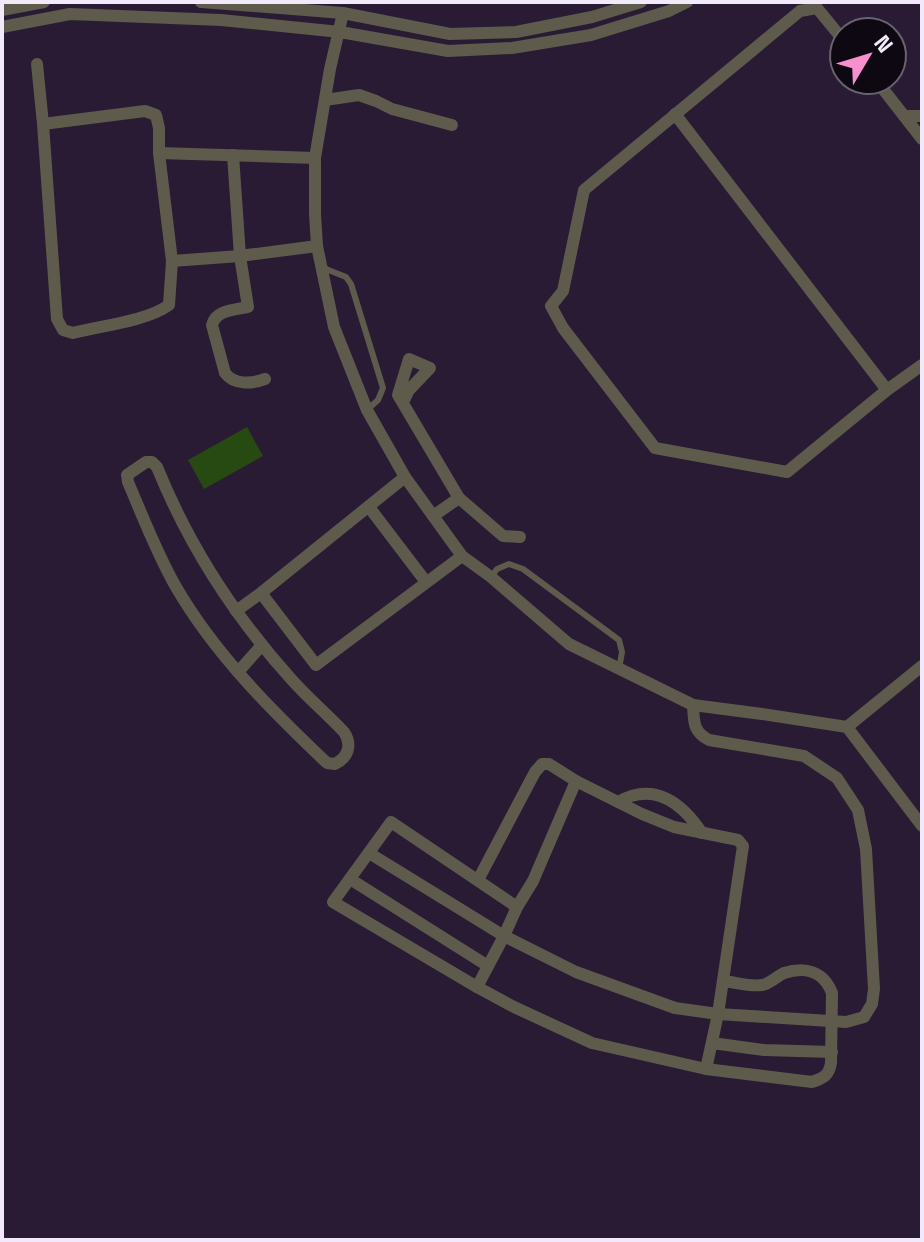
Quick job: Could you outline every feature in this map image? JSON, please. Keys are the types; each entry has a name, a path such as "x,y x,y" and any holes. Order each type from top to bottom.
{"street":[{"path":"2,10 44,2"},
{"path":"201,2 343,13 450,34 516,32 592,17 641,2"},
{"path":"2,27 70,14 221,20 340,32 448,51 512,48 591,35 669,11 687,2"},
{"path":"828,21 817,8 800,11 584,190 563,291 551,306 563,328 655,448 787,472 922,365"},
{"path":"343,13 315,158 317,246 334,327 367,410 405,477 462,556 569,644 693,705 847,727 922,826"},
{"path":"37,64 57,319 63,330 73,333 160,311 169,305 172,261 156,115 145,111 43,124"},
{"path":"325,100 359,95 392,109 452,125"},
{"path":"889,96 922,139"},
{"path":"675,114 887,390"},
{"path":"905,116 922,116"},
{"path":"159,153 315,158"},
{"path":"233,155 240,256 248,307 220,313 212,325 225,373 230,379 255,383 265,379"},
{"path":"172,261 317,246"},
{"path":"403,402 409,390 430,368 409,359 398,395 459,498 503,536 520,537"},
{"path":"146,462 152,462 157,467 187,533 236,611 293,681 344,732 349,740 349,749 341,761 327,763 279,717 208,634 177,588 158,551 128,482 127,475 132,470 146,462"},
{"path":"236,611 405,477"},
{"path":"433,516 459,498"},
{"path":"369,507 426,582"},
{"path":"293,681 462,556"},
{"path":"261,593 316,665"},
{"path":"238,672 262,645"},
{"path":"847,727 922,666"},
{"path":"369,853 504,936 576,972 675,1008 832,1022 864,1017 872,1004 874,989 866,849 858,810 837,778 804,756 700,736 694,727 693,705"},
{"path":"478,880 542,764 549,764 576,781 674,827 738,840 743,846 718,1014 706,1069"},
{"path":"477,987 533,881 576,781"},
{"path":"618,802 634,795 653,794 676,802 702,833"},
{"path":"517,907 391,822 333,902 477,987 592,1043 706,1069 812,1082 829,1073 832,993 820,974 801,970 783,973 763,986 723,981"},
{"path":"350,879 488,966"},
{"path":"712,1043 764,1050 832,1052"}],"lane":[{"path":"321,267 346,277 351,284 383,388 378,400 367,410"},
{"path":"491,577 497,569 509,564 523,569 619,640 622,652 619,669"}],"green space":[{"path":"247,427 263,456 204,489 188,460"}]}
